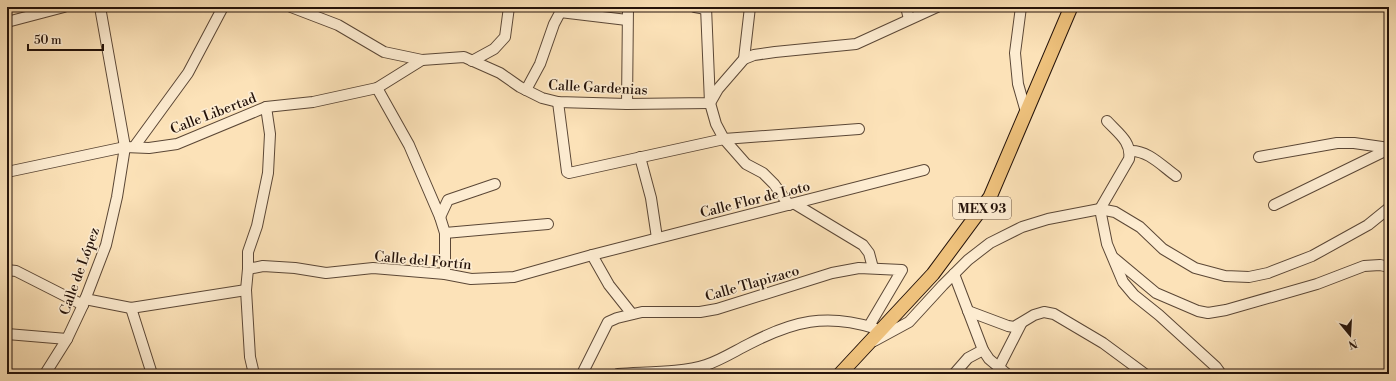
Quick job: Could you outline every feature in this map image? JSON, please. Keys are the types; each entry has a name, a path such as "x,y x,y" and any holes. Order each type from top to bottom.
{"main road":[{"name":"MEX 93","path":"840,374 933,274 990,197 1071,7"}],"street":[{"path":"7,22 64,7"},
{"path":"100,7 130,147"},
{"path":"130,147 188,73 224,7"},
{"name":"Calle Gardenias","path":"291,7 338,25 384,52 422,60 464,57 500,73 526,90 542,98 558,102 627,104 710,103"},
{"path":"472,60 494,49 505,37 509,7"},
{"path":"627,104 628,7"},
{"path":"695,7 706,8 710,103 716,124 724,139 746,164 763,173 792,204 863,245 869,253 873,268"},
{"path":"744,60 750,7"},
{"path":"906,7 909,19"},
{"path":"710,103 718,88 744,60 754,55 856,44 938,7"},
{"path":"1021,7 1015,53 1018,84 1026,112"},
{"path":"526,90 540,64 561,9 627,20"},
{"name":"Calle Libertad","path":"7,172 130,147 149,148 177,144 266,107 313,102 377,88 422,60"},
{"path":"377,88 409,145 440,217 445,233 445,274"},
{"path":"558,102 567,172 569,173 724,139 859,129"},
{"path":"254,374 250,357 246,290 248,252 257,226 268,173 270,134 266,107"},
{"path":"1107,121 1126,143 1130,151 1129,159 1100,209 1107,244 1123,282 1134,295 1193,346 1216,367 1221,374"},
{"path":"1259,157 1337,143 1354,143 1389,148"},
{"name":"Calle de López","path":"45,374 67,340 84,302 106,245 130,147"},
{"path":"1274,205 1389,148"},
{"path":"1130,151 1137,151 1146,154 1176,176"},
{"path":"640,157 651,198 657,238"},
{"name":"Calle Flor de Loto","path":"592,255 924,170"},
{"path":"440,217 448,200 495,184"},
{"path":"871,342 909,322 968,260 990,244 1022,227 1048,218 1100,209 1115,212 1140,227 1164,249 1195,268 1225,276 1249,277 1268,273 1312,256 1368,225 1389,208"},
{"path":"445,233 548,224"},
{"path":"592,255 609,285 632,314"},
{"name":"Calle del Fortín","path":"248,269 263,266 326,272 373,268 445,274 471,279 514,277 592,255"},
{"path":"1112,256 1156,293 1198,311 1208,313 1226,310 1317,284 1364,266 1389,267"},
{"name":"Calle Tlapizaco","path":"582,374 608,322 617,318 642,312 700,312 717,310 832,273 859,268 902,270 869,326"},
{"path":"7,270 16,271 84,302 131,308 246,290"},
{"path":"933,274 943,285"},
{"path":"954,274 983,350 989,359 1007,374"},
{"path":"131,308 152,374"},
{"path":"968,311 1014,327 1034,315 1044,312 1054,314 1103,343 1145,374"},
{"path":"618,374 685,369 706,365 766,335 796,324 822,319 857,323 882,330"},
{"path":"999,367 1020,324"},
{"path":"7,334 67,340"},
{"path":"954,374 968,358 983,350"}]}
